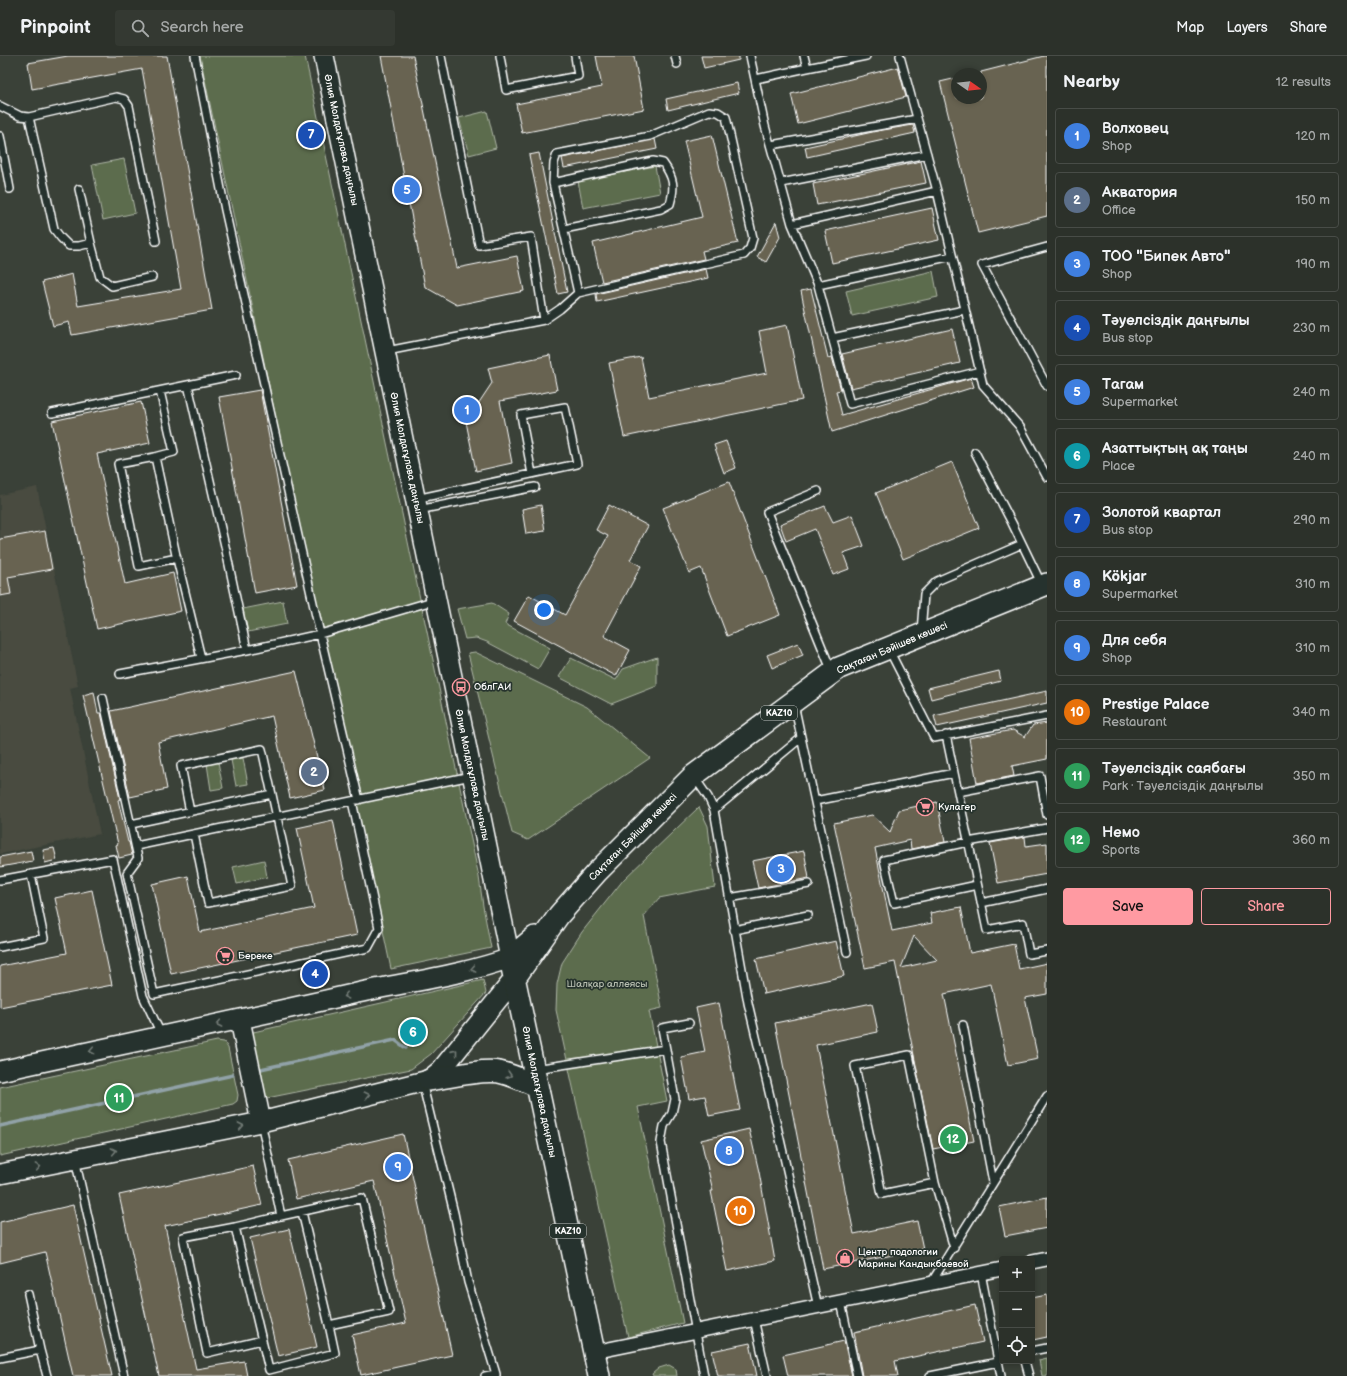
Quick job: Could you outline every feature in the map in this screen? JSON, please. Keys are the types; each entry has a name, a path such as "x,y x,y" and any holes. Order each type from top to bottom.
{"main road":[{"name":"Сақтаған Бәйішев көшесі","path":"515,978 559,915 597,872 693,776 832,673 839,668 888,648 1045,587"},
{"name":"Сақтаған Бәйішев көшесі","path":"510,958 559,915"},
{"name":"Әлия Молдағұлова даңғылы","path":"510,958 599,1376"},
{"path":"425,1081 485,1072 498,1072 536,1078"}],"street":[{"name":"Әлия Молдағұлова даңғылы","path":"324,56 510,958"},
{"path":"0,1071 488,966 510,958"},
{"path":"0,1174 261,1122 425,1081 441,1070 515,978"},
{"path":"240,1020 261,1122"},
{"path":"1035,1261 1047,1259"},
{"path":"594,1352 999,1270"}],"lane":[{"path":"143,996 368,948 378,928 355,800 320,634 225,210 195,56"},
{"path":"441,56 479,245 531,236 544,320"},
{"path":"500,56 506,90 578,76 575,56"},
{"path":"675,56 677,64"},
{"path":"750,56 771,145 792,224 818,285 850,404 980,371"},
{"path":"804,56 807,68"},
{"path":"756,80 866,56"},
{"path":"900,56 937,191 983,385 1020,427 1047,477"},
{"path":"0,106 20,116 29,117 116,97 124,99 129,106 156,242"},
{"path":"384,351 544,320 560,309 578,293 744,255 750,248 753,238 726,117 718,112 709,111 650,136 557,154 554,163 553,183 578,293"},
{"path":"29,117 54,229 69,246 79,246 91,243"},
{"path":"771,145 917,119"},
{"path":"0,136 10,189"},
{"path":"781,183 927,154"},
{"path":"553,183 653,161 663,163 671,174 674,192 670,204 661,209 564,229"},
{"path":"79,189 100,277 112,286 152,277"},
{"path":"792,224 937,191"},
{"path":"1047,247 982,265 1047,386"},
{"path":"818,285 952,256"},
{"path":"832,338 964,310"},
{"path":"52,413 236,375"},
{"path":"188,385 247,650"},
{"path":"160,391 174,452 118,464 139,566 177,558"},
{"path":"417,504 532,474 577,464 565,406 521,415 532,474"},
{"path":"975,452 1045,587"},
{"path":"155,457 201,658"},
{"path":"417,504 535,488"},
{"path":"818,491 767,512 832,673"},
{"path":"921,635 924,594 937,581 1022,544"},
{"path":"120,674 247,650 320,634 436,600"},
{"path":"888,648 934,738 1047,716"},
{"path":"103,698 136,846 138,858 127,873 154,994"},
{"path":"793,702 847,952"},
{"path":"946,735 986,930 1023,923 1029,954 1047,951"},
{"path":"714,810 801,738"},
{"path":"190,812 181,766 262,749 292,886 208,903 194,834"},
{"path":"814,801 954,773"},
{"path":"136,846 473,776"},
{"path":"693,776 708,796 714,810 748,1003 818,1307"},
{"path":"958,792 1040,776 1047,815"},
{"path":"131,824 272,794"},
{"path":"977,885 894,903 884,860 968,842 1047,828"},
{"path":"0,880 113,859 143,996 162,1036"},
{"path":"0,947 44,938 31,874"},
{"path":"729,898 809,884"},
{"path":"981,903 1047,890"},
{"path":"734,930 808,915"},
{"path":"689,1023 662,1028 674,1099 672,1113 664,1126 661,1142 704,1376"},
{"path":"963,1025 993,1182"},
{"path":"536,1078 666,1049"},
{"path":"935,1183 882,1194 855,1066 909,1055 935,1183 954,1248"},
{"path":"425,1081 468,1282 496,1375 485,1376"},
{"path":"931,1284 1047,1096"},
{"path":"261,1122 281,1216"},
{"path":"75,1159 124,1376"},
{"path":"262,1340 208,1353 183,1237 362,1198 389,1312 329,1325"},
{"path":"235,1226 269,1370 335,1353 302,1212"},
{"path":"981,1273 1001,1376"},
{"path":"28,1294 47,1376"},
{"path":"841,1302 857,1376"},
{"path":"754,1319 767,1376"},
{"path":"1035,1350 1047,1348"},
{"path":"0,1358 40,1350"},
{"path":"930,1376 998,1362"},
{"path":"1027,1364 1029,1376"}],"shaded area":[{"path":"37,487 78,686 70,688 100,834 0,854 0,495"}],"green space":[{"path":"200,56 305,56 479,877 491,948 391,969"},
{"path":"487,111 496,148 469,155 459,118"},
{"path":"124,159 135,213 103,220 92,165"},
{"path":"655,166 660,193 583,208 578,181"},
{"path":"933,271 938,297 852,316 846,291"},
{"path":"283,601 287,624 248,632 243,609"},
{"path":"492,603 509,614 505,624 550,648 538,669 487,642 476,638 465,639 457,609"},
{"path":"475,652 587,707 650,758 528,840 512,833 468,653"},
{"path":"657,657 657,686 611,704 559,677 571,658 616,680 623,669"},
{"path":"243,758 248,784 236,786 231,760"},
{"path":"218,762 223,788 211,790 207,764"},
{"name":"Шалқар аллеясы","path":"699,807 708,826 715,887 659,898 644,916 662,1008 649,1011 667,1101 638,1107 683,1323 628,1337 556,1010 557,984 562,963 582,932 624,879"},
{"path":"264,860 267,877 237,884 233,867"},
{"path":"483,980 486,993 431,1054 411,1069 262,1099 249,1033"},
{"path":"217,1041 224,1042 228,1048 238,1095 237,1101 233,1104 0,1156 0,1087"},
{"path":"1047,1358 1047,1376 1042,1376 1039,1360"},
{"path":"669,1365 676,1369 677,1376 653,1376 652,1374 659,1368"}],"building":[{"path":"68,56 167,56 212,310 72,335 69,322 53,326 42,282 72,274 78,306 181,289 142,69 32,89 28,63"},
{"path":"381,56 413,56 457,268 517,256 524,291 457,305 425,287"},
{"path":"596,56 634,56 644,109 522,133 516,104 602,87"},
{"path":"701,56 739,56 739,60 704,68"},
{"path":"1047,56 1047,216 978,233 940,82 951,79 951,104 987,104 987,70"},
{"path":"898,67 906,97 798,124 791,94"},
{"path":"737,83 739,93 668,110 666,99"},
{"path":"913,125 915,133 807,157 805,147 877,131"},
{"path":"712,135 738,243 702,251 704,259 602,282 593,243 702,217 684,141"},
{"path":"655,139 657,149 564,168 562,158"},
{"path":"539,153 567,292 558,294 529,155"},
{"path":"921,161 926,183 817,205 813,184"},
{"path":"932,208 939,240 832,263 825,231"},
{"path":"776,222 780,237 766,262 757,257"},
{"path":"706,269 708,278 597,302 596,294"},
{"path":"811,289 828,358 832,357 841,390 836,391 842,415 971,378 974,387 832,432 801,291"},
{"path":"787,325 802,400 624,437 609,363 641,357 649,397 767,373 759,331"},
{"path":"952,329 960,363 851,388 842,354"},
{"path":"550,355 557,390 500,401 512,463 476,471 463,407 478,404 492,383 488,368"},
{"path":"260,390 297,585 255,593 219,397"},
{"path":"141,402 150,443 97,454 125,584 173,573 181,611 97,629 52,421"},
{"path":"726,441 736,468 724,473 714,445"},
{"path":"952,462 979,528 903,559 876,493"},
{"path":"729,482 780,615 727,636 701,568 689,573 663,508"},
{"path":"541,505 545,531 526,534 522,509"},
{"path":"609,505 648,526 630,560 641,566 604,636 630,650 616,676 514,621 529,595 565,615 608,536 596,530"},
{"path":"825,506 833,522 852,515 864,546 843,553 849,569 833,575 815,529 786,541 780,524"},
{"path":"45,531 52,569 8,577 11,594 0,596 0,539"},
{"path":"798,643 803,655 772,668 767,655"},
{"path":"296,671 325,790 290,798 272,716 158,742 167,789 130,797 111,711"},
{"path":"999,671 1001,681 931,699 928,688"},
{"path":"1047,691 1047,703 937,727 934,716"},
{"path":"94,692 98,713 101,713 120,799 118,800 132,855 119,858 116,845 118,844 83,695"},
{"path":"1047,723 1047,759 1012,766 1014,776 977,783 969,738 1013,730 1025,737 1033,725"},
{"path":"937,802 945,842 911,849 910,840 875,848 892,931 932,923 930,913 961,907 970,953 1014,944 1019,969 1047,963 1047,994 1025,998 1038,1059 1008,1065 991,984 944,994 974,1141 933,1149 895,962 865,968 834,823 872,815 890,832 899,810","holes":["914,936 937,960 901,968"]},
{"path":"333,820 357,935 171,974 152,884 188,876 200,932 314,908 297,828"},
{"path":"1025,837 1026,846 1047,843 1047,874 998,883 990,843"},
{"path":"54,848 57,860 45,863 43,850"},
{"path":"31,851 33,861 0,867 0,857"},
{"path":"804,851 809,878 758,888 752,861"},
{"path":"92,890 112,985 0,1007 0,966 67,953 55,898"},
{"path":"836,941 844,976 764,994 756,959"},
{"path":"719,1003 740,1110 709,1116 705,1096 689,1099 681,1057 705,1052 696,1008"},
{"path":"872,1003 878,1032 816,1045 854,1234 917,1221 923,1249 823,1269 775,1023"},
{"path":"749,1129 759,1172 775,1261 727,1271 711,1191 713,1191 701,1140"},
{"path":"403,1134 452,1355 361,1375 352,1335 406,1323 374,1181 296,1199 288,1160"},
{"path":"253,1166 262,1205 165,1226 196,1369 244,1361 247,1376 159,1376 119,1195"},
{"path":"1047,1197 1047,1228 1005,1236 999,1207"},
{"path":"73,1205 112,1376 73,1376 45,1252 0,1263 0,1222"},
{"path":"289,1229 317,1347 278,1356 250,1238"},
{"path":"1047,1295 1047,1337 1035,1340 1035,1328 1035,1297"},
{"path":"975,1305 983,1342 895,1361 898,1376 862,1376 854,1332"},
{"path":"844,1341 852,1376 788,1376 783,1355"},
{"path":"750,1343 757,1376 718,1376 712,1351"}],"waterway":[{"path":"256,1070 395,1040 406,1048"},
{"path":"0,1126 233,1075"}],"place":[{"name":"Золотой квартал","path":"311,135"},
{"name":"Тагам","path":"407,190"},
{"name":"Волховец","path":"467,410"},
{"name":"ОблГАИ","path":"461,687"},
{"name":"Акватория","path":"314,772"},
{"name":"Кулагер","path":"925,807"},
{"name":"ТОО \"Бипек Авто\"","path":"781,869"},
{"name":"Береке","path":"225,956"},
{"name":"Тәуелсіздік даңғылы","path":"315,974"},
{"name":"Азаттықтың ақ таңы","path":"413,1032"},
{"name":"Тәуелсіздік саябағы","path":"119,1098"},
{"name":"Немо","path":"953,1139"},
{"name":"Kökjar","path":"729,1151"},
{"name":"Для себя","path":"398,1167"},
{"name":"Prestige Palace","path":"740,1211"},
{"name":"Центр подологии Марины Кандыкбаевой","path":"845,1258"}]}
